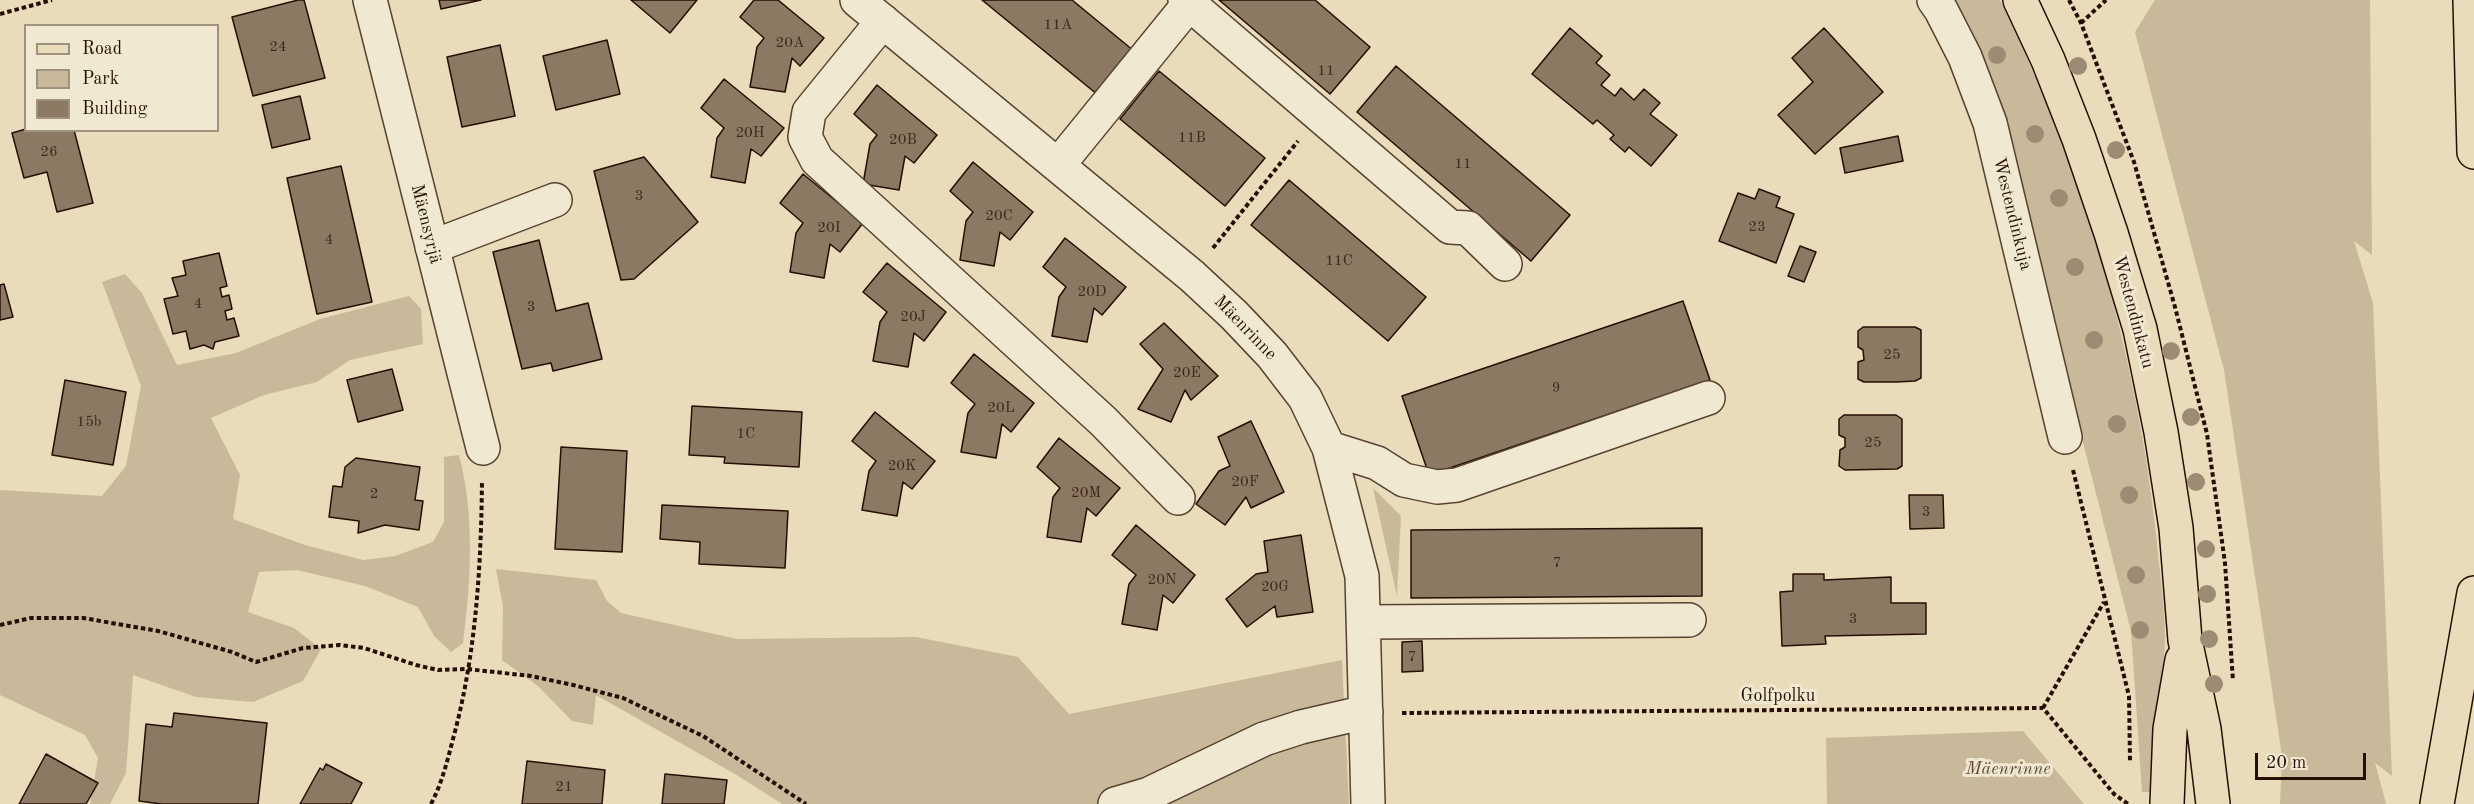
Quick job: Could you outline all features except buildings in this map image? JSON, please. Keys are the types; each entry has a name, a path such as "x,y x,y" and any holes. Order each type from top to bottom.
{"main road":[{"name":"Westendinkatu","path":"2020,0 2048,60 2079,139 2140,329 2161,432 2176,528 2185,640 2204,729 2213,804"},
{"path":"2470,0 2474,152"},
{"path":"2437,804 2474,593"},
{"name":"Westendinkatu","path":"2167,804 2170,729 2185,640"}],"street":[{"name":"Mäensyrjä","path":"370,0 483,448"},
{"name":"Mäenrinne","path":"857,0 1059,164 1192,276 1272,355 1305,398 1329,448 1362,576 1364,622 1382,712 1368,804"},
{"name":"Westendinkuja","path":"1934,0 1965,57 1990,123 2065,437"},
{"path":"1059,164 1187,2 1450,227 1468,228 1505,264"},
{"path":"882,21 809,112 805,137 817,160 1102,421 1178,498"},
{"path":"432,247 555,200"},
{"path":"1329,448 1377,463 1404,480 1437,487 1457,485 1708,398"},
{"path":"1364,622 1689,620"},
{"path":"1115,804 1149,794 1264,739 1301,727 1382,712"}],"path":[{"path":"0,14 52,0"},
{"path":"2080,22 2106,0"},
{"path":"1192,276 1319,115"},
{"path":"2065,437 2129,696 2130,768"},
{"path":"431,804 440,786 458,720 476,621 482,541 483,448"},
{"path":"2104,601 2043,708 2114,794 2128,804"},
{"path":"0,625 31,618 83,618 158,631 232,652 255,662 303,648 340,645 364,648 438,670 467,669 531,676 624,698 703,736 806,804"},
{"name":"Golfpolku","path":"1382,712 2043,708"}],"green space":[{"path":"1946,0 2000,0 2056,128 2080,194 2119,328 2135,396 2147,465 2164,612 2165,648 2155,724 2155,792 2142,792 2131,631 2045,293"},
{"path":"2155,0 2370,0 2372,255 2354,241 2373,303 2392,776 2375,763 2386,804 2280,804 2282,756 2224,370 2135,32"},
{"path":"125,274 142,293 177,365 236,353 320,319 409,296 421,309 423,344 350,360 317,382 264,395 211,418 240,475 233,519 305,545 363,560 395,556 433,542 444,522 444,457 459,455 468,501 470,548 468,596 463,643 451,652 434,636 418,607 365,586 297,570 259,572 248,612 294,628 321,649 303,681 253,702 196,697 133,675 126,773 110,804 90,804 98,758 85,735 0,695 0,490 102,496 126,466 141,386 102,282"},
{"path":"1373,488 1401,516 1397,596"},
{"path":"496,569 596,580 607,601 621,613 737,639 916,637 1018,657 1069,714 1342,660 1349,804 782,804 735,774 596,695 593,725 572,721 538,686 502,660 503,607"},
{"name":"Mäenrinne","path":"2023,731 2084,804 1827,804 1826,738"}]}
